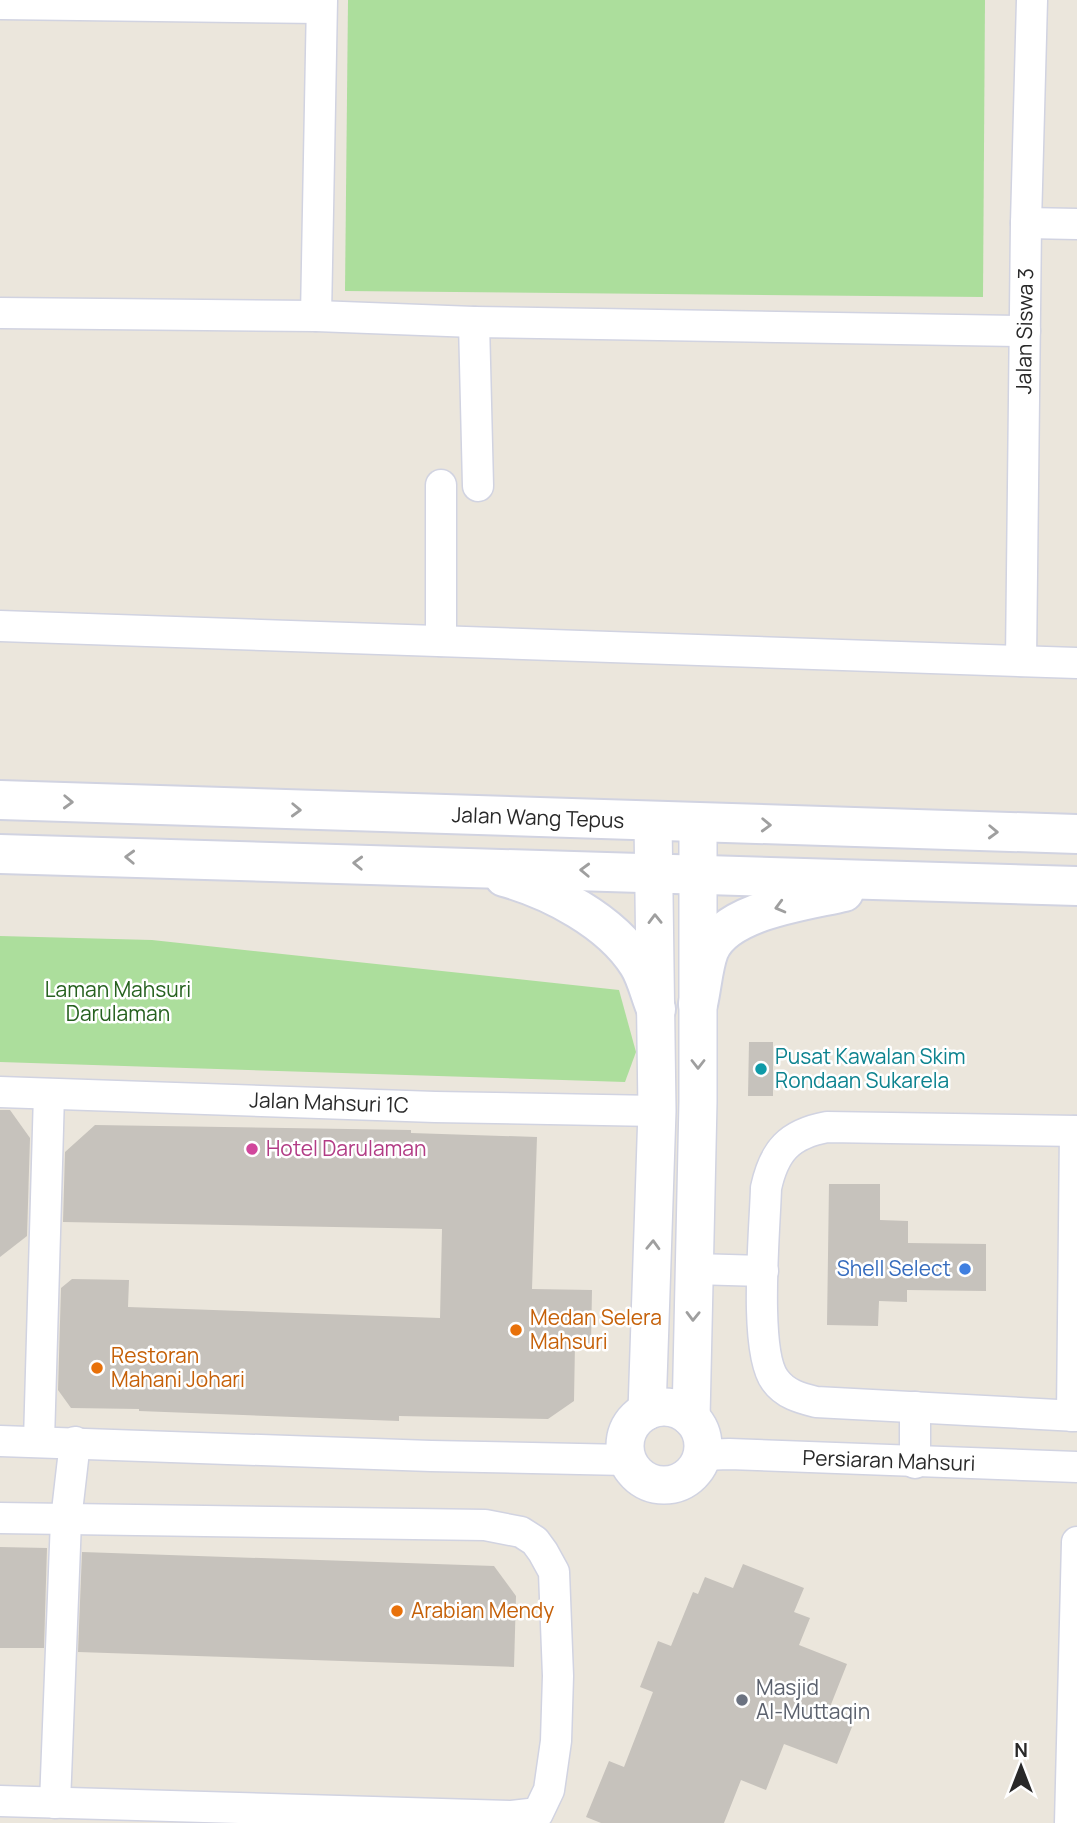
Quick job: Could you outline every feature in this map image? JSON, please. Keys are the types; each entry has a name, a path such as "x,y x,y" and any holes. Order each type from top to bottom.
{"main road":[{"name":"Jalan Wang Tepus","path":"0,800 1077,834"},
{"path":"0,854 1077,886"},
{"path":"469,866 534,886 588,916 618,940 639,964 656,1009"},
{"path":"698,1004 710,951 719,937 746,918 777,907 894,880"}],"street":[{"name":"Jalan Siswa 3","path":"1021,661 1024,331 1032,0"},
{"path":"13,3 321,4 316,316"},
{"path":"1026,223 1077,224"},
{"path":"0,313 316,316 474,322 1024,331"},
{"path":"474,322 478,486"},
{"path":"440,485 440,641"},
{"path":"0,626 1077,663"},
{"path":"647,1411 657,1111 653,822"},
{"path":"691,1418 698,1004 698,823"},
{"name":"Jalan Mahsuri 1C","path":"0,1092 657,1111"},
{"path":"39,1441 49,1094"},
{"path":"827,1127 1076,1131 1074,1416 816,1402 783,1389 768,1370 764,1351 763,1271 766,1188 770,1170 779,1153 792,1139 809,1130 827,1127"},
{"path":"694,1269 763,1271"},
{"path":"662,1407 678,1409 691,1418 701,1435 702,1455 697,1468 674,1484 659,1485 646,1481 635,1472 627,1460 625,1437 637,1418 647,1411 662,1407"},
{"path":"915,1407 915,1463"},
{"path":"0,1441 627,1460"},
{"path":"55,1803 66,1520 75,1443"},
{"name":"Persiaran Mahsuri","path":"702,1455 1077,1467"},
{"path":"0,1518 485,1524 521,1532 540,1548 554,1572 558,1676 556,1741 550,1790 538,1814 418,1818 147,1814 55,1803 0,1801"},
{"path":"1070,1823 1077,1542"}],"green space":[{"path":"348,0 985,0 983,297 345,291"},
{"name":"Laman Mahsuri Darulaman","path":"0,936 152,940 619,990 636,1052 625,1082 0,1062"}],"building":[{"name":"Pusat Kawalan Skim Rondaan Sukarela","path":"749,1042 773,1042 773,1096 748,1096"},
{"path":"0,1110 10,1110 30,1138 27,1236 0,1257"},
{"path":"95,1125 411,1130 411,1133 537,1137 532,1289 592,1290 591,1343 575,1343 574,1401 548,1419 399,1416 399,1421 71,1408 58,1390 61,1288 72,1279 129,1280 128,1307 440,1318 442,1229 63,1222 65,1152"},
{"path":"829,1184 880,1184 880,1220 908,1221 908,1243 986,1244 986,1291 907,1290 907,1302 879,1301 878,1326 827,1325"},
{"path":"0,1547 47,1548 44,1648 0,1648"},
{"path":"82,1552 494,1566 516,1596 514,1667 78,1652"},
{"name":"Masjid Al-Muttaqin","path":"743,1564 804,1588 794,1612 810,1618 799,1645 847,1664 830,1707 856,1717 837,1764 784,1744 766,1790 741,1780 724,1823 601,1823 586,1817 609,1761 624,1767 653,1692 640,1687 658,1641 671,1646 693,1592 698,1594 705,1577 733,1588"}],"place":[{"name":"Pusat Kawalan Skim Rondaan Sukarela","path":"761,1069"},
{"name":"Hotel Darulaman","path":"252,1149"},
{"name":"Shell Select","path":"965,1269"},
{"name":"Medan Selera Mahsuri","path":"516,1330"},
{"name":"Restoran Mahani Johari","path":"97,1368"},
{"name":"Arabian Mendy","path":"397,1611"},
{"name":"Masjid Al-Muttaqin","path":"742,1700"}]}
